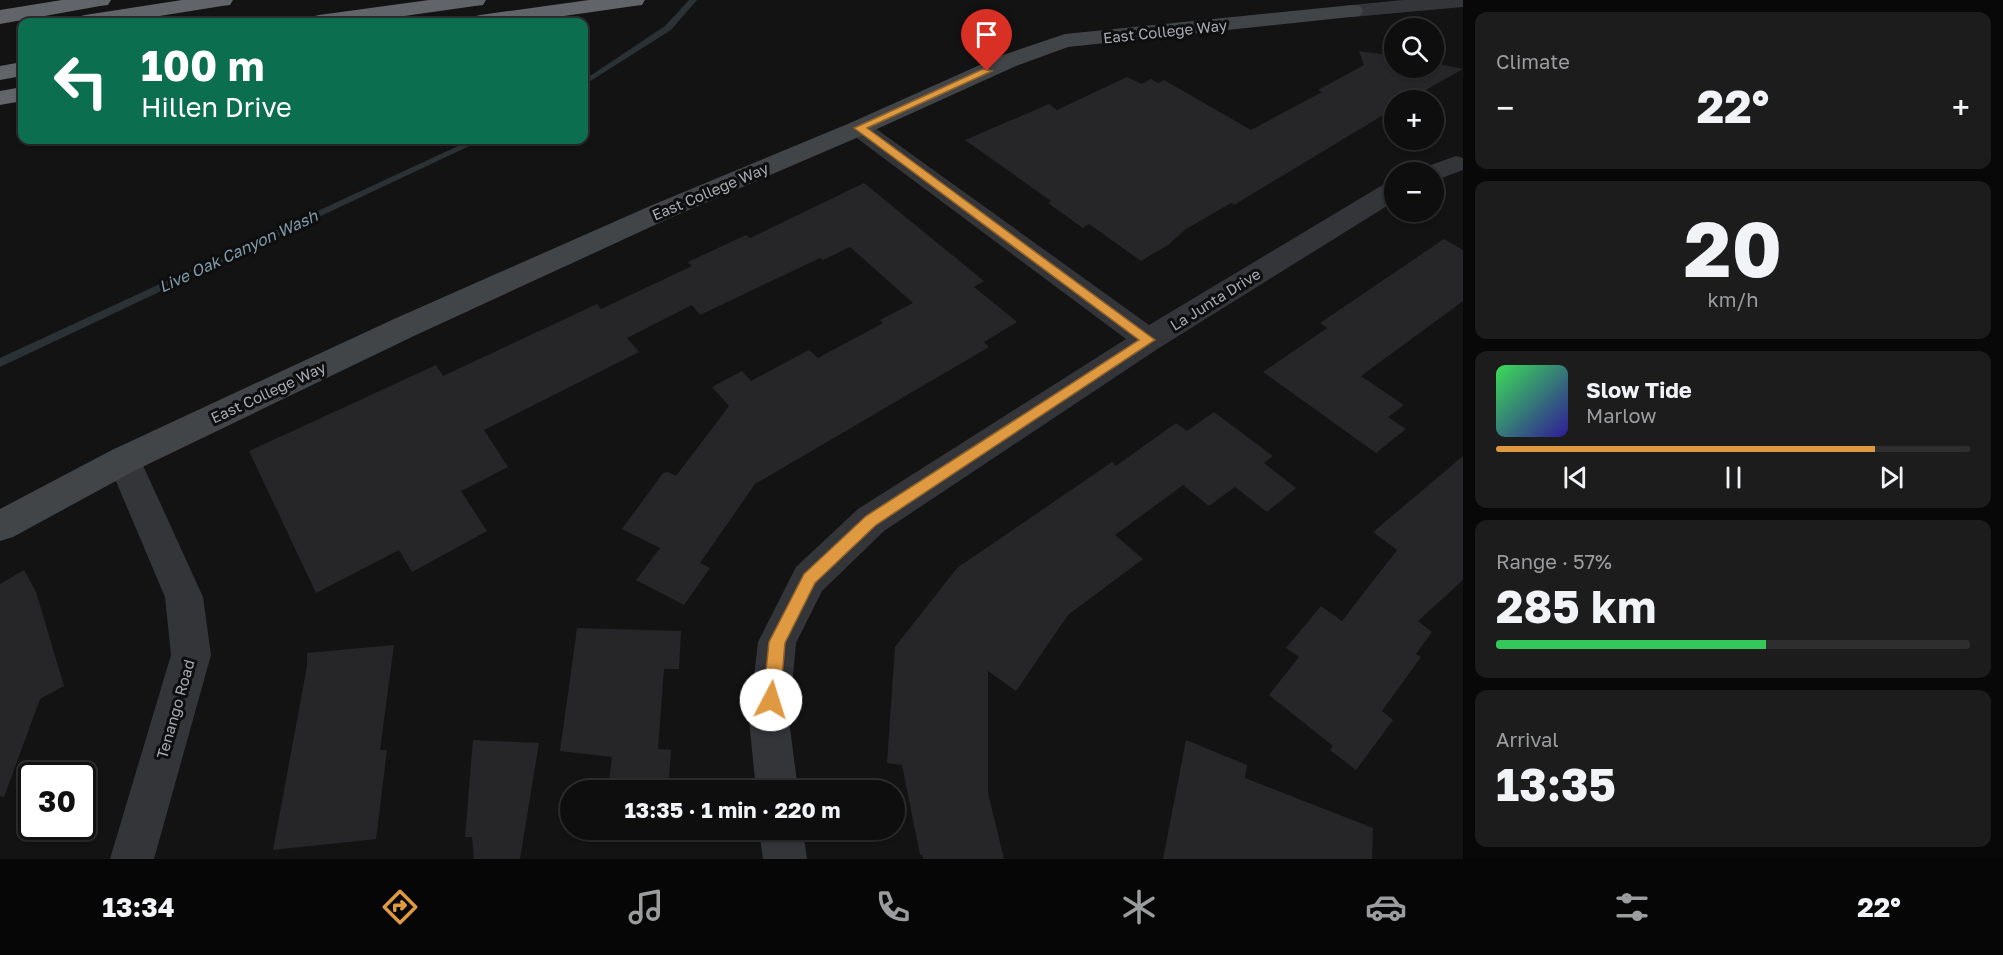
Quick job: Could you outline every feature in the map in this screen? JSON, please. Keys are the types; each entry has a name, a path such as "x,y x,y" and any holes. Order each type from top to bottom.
{"highway":[{"path":"0,16 100,0"},
{"path":"110,18 222,0"},
{"path":"347,18 475,0"},
{"path":"508,18 634,0"},
{"path":"0,36 18,34"},
{"path":"0,73 18,70"},
{"path":"0,98 18,95"}],"street":[{"name":"East College Way","path":"0,526 124,460 405,327 660,212 859,128 1008,61 1065,41 1346,6 1463,1"},
{"path":"859,128 1149,340"},
{"name":"La Junta Drive","path":"776,780 769,720 777,642 809,579 871,520 1149,340 1384,196"},
{"name":"Tenango Road","path":"124,460 184,597 191,656 132,859"},
{"path":"782,840 785,859"}],"building":[{"path":"1359,51 1384,54 1384,78 1444,78 1444,65 1463,69 1426,90 1384,90 1384,115 1234,205 1231,203 1186,229 1168,245 1141,261 1089,224 1083,228 1048,203 1051,201 965,140 1049,104 1057,110 1127,77 1142,84 1151,79 1158,83 1164,80 1251,130 1322,92 1318,90 1364,65"},
{"path":"864,183 984,281 974,287 1017,322 984,342 989,347 755,484 700,563 710,568 684,605 636,580 660,548 622,529 663,473 668,472 676,476 729,406 712,387 742,371 751,381 809,350 818,358 883,323 880,320 913,303 850,247 823,260 820,258 700,315 692,305 627,338 639,352 484,430 508,467 461,491 487,531 412,572 399,550 316,593 249,451 436,365 443,376 597,304 601,309 692,266 688,262 746,235 750,238"},
{"path":"1444,239 1463,250 1463,301 1361,376 1404,405 1388,417 1406,429 1376,453 1263,372 1327,328 1320,323"},
{"path":"1214,412 1273,456 1264,463 1296,488 1267,512 1235,487 1209,506 1183,485 1115,535 1143,559 1068,615 1016,691 988,671 988,793 1004,859 923,859 920,855 902,765 887,763 895,647 957,568 1112,462 1116,466 1176,423 1187,431"},
{"path":"1463,456 1463,580 1418,621 1432,632 1416,654 1421,657 1382,711 1393,720 1356,770 1330,750 1333,746 1269,695 1299,657 1286,648 1321,606 1342,621 1397,550 1373,532"},
{"path":"24,570 36,592 64,686 40,699 4,797 0,796 0,584"},
{"path":"577,628 681,631 679,669 664,669 658,749 671,750 669,780 609,780 612,757 560,751"},
{"path":"394,645 380,750 387,750 376,839 273,850 307,666 307,653"},
{"path":"473,740 539,743 520,859 474,859 472,837 465,837"},
{"path":"1186,740 1247,765 1245,778 1373,828 1372,859 1163,859"}],"waterway":[{"name":"Live Oak Canyon Wash","path":"588,80 668,28 693,0"},
{"name":"Live Oak Canyon Wash","path":"0,363 468,144"}],"route":[{"path":"771,700 777,642 809,579 871,520 1149,340 859,128 987,71"}]}
